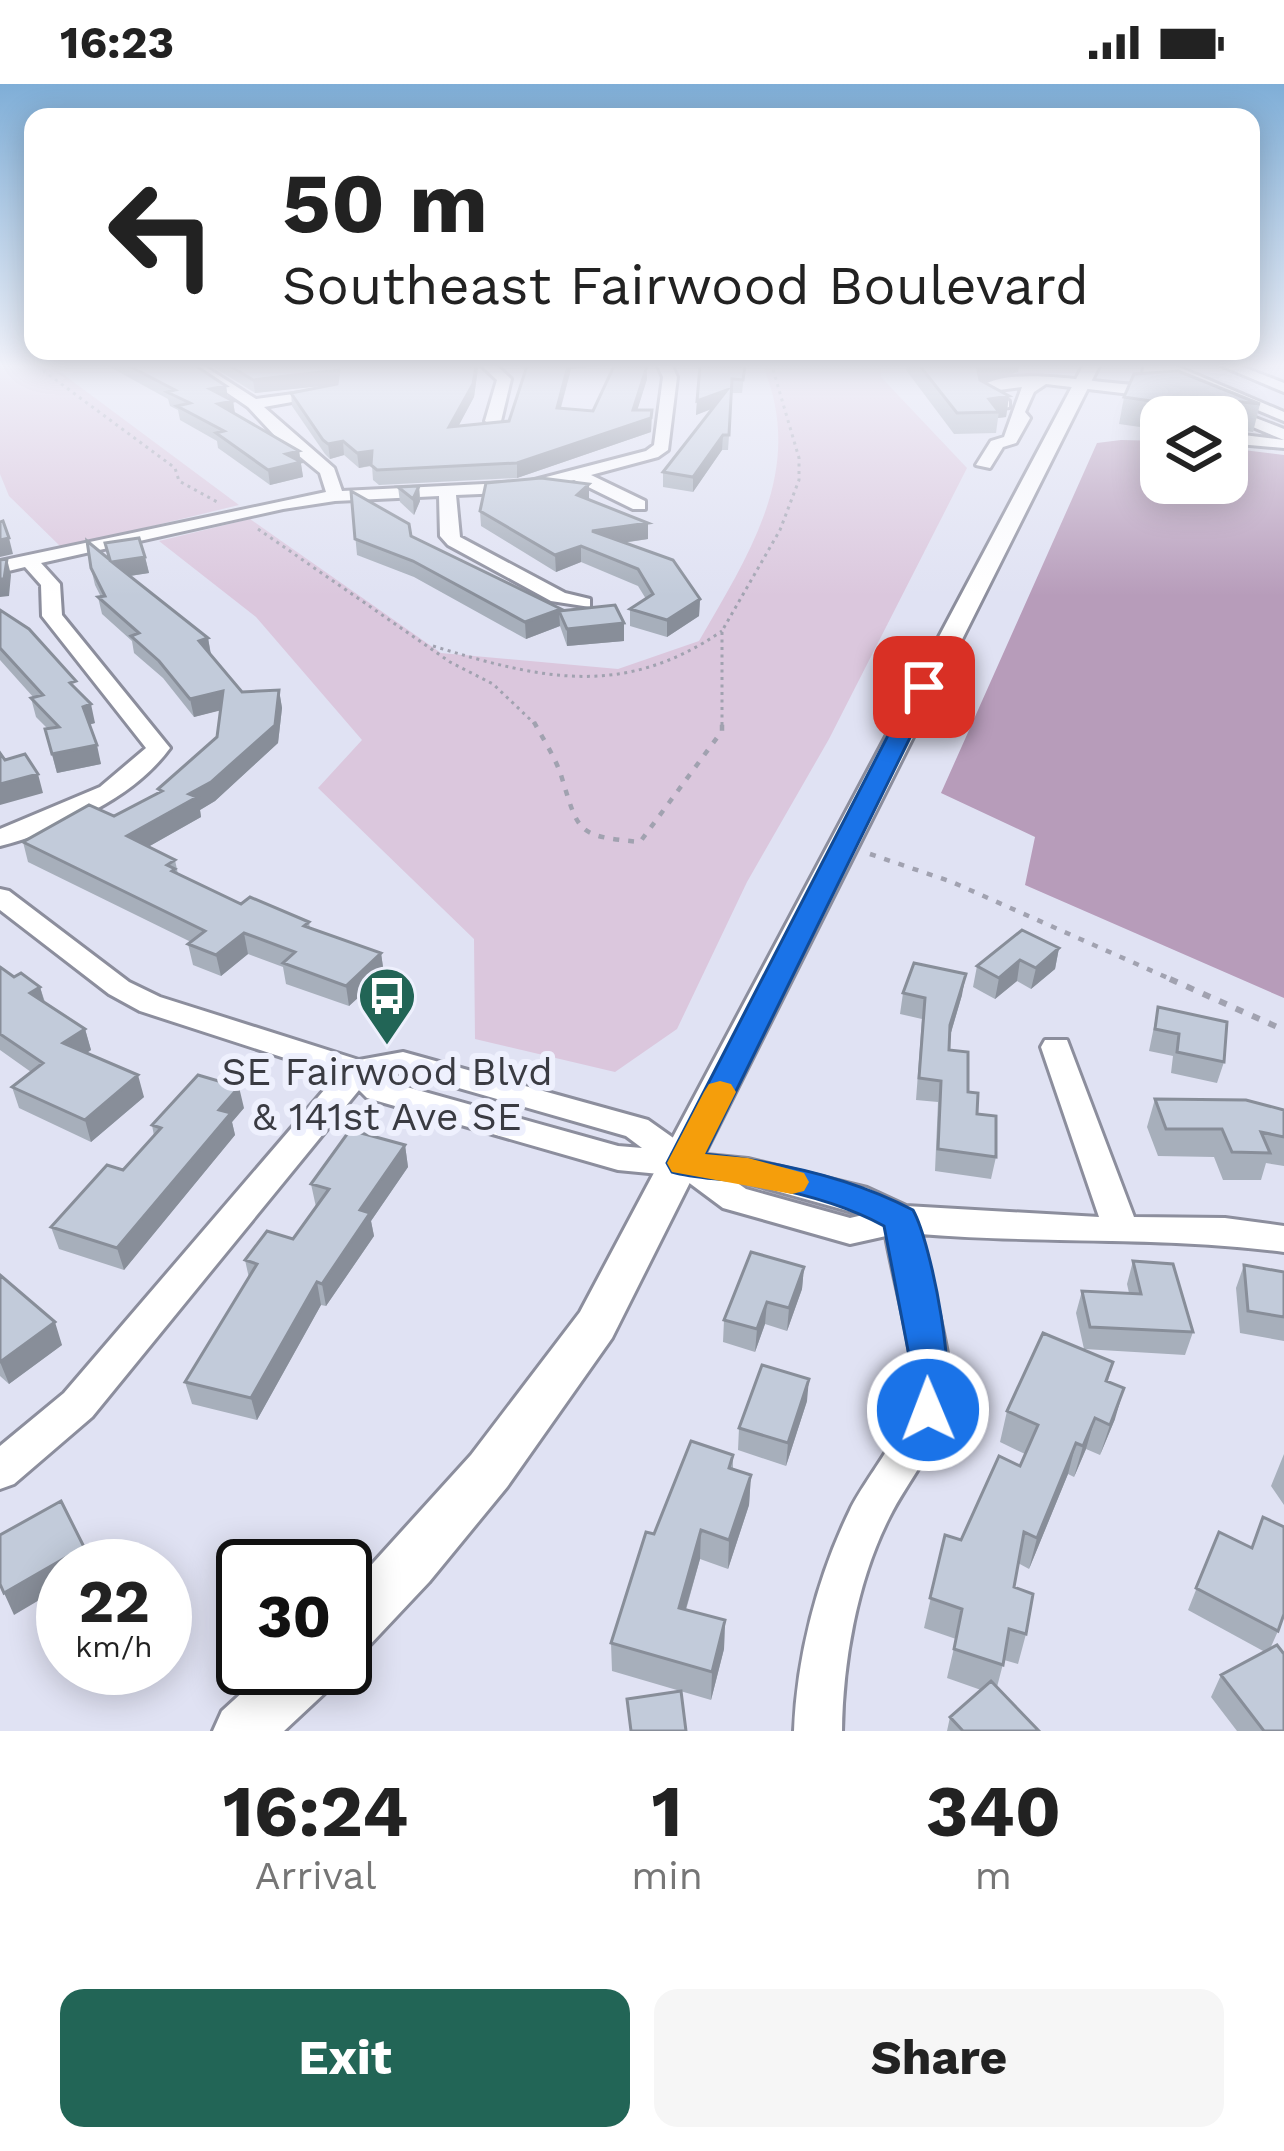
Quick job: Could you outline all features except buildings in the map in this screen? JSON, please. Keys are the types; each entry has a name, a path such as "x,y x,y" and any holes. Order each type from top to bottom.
{"main road":[{"path":"372,1604 489,1471 596,1325 1050,443"}],"street":[{"path":"292,443 328,471 335,496"},
{"path":"0,567 335,496 527,487 652,454 662,443"},
{"path":"985,465 1001,443"},
{"path":"576,474 639,505"},
{"path":"447,491 449,536 454,542 558,597 584,603"},
{"path":"0,838 125,782 147,766 158,748 152,734 52,616 50,584 31,562"},
{"path":"0,897 118,988 150,1004 358,1072 378,1090 618,1158 683,1163 735,1199 850,1232 900,1219 1284,1239"},
{"path":"1056,1047 1120,1227"},
{"path":"0,1472 78,1405 358,1072"},
{"path":"818,1731 822,1663 860,1539 871,1510 917,1434 933,1391 900,1219"}],"path":[{"path":"141,443 175,468 178,481 237,514 450,662 494,684 531,716 560,771 571,817 599,838 640,842 650,834 722,731 722,632"},
{"path":"430,645 502,668 593,681 658,669 697,653 722,632 780,530 799,480 795,443"},
{"path":"842,848 936,875 1284,1030"}],"shaded area":[{"path":"0,443 155,443 239,505 62,548 9,496 0,474"},
{"path":"778,443 943,443 967,468 829,739 747,882 677,1029 615,1072 475,1039 474,939 318,788 362,740 256,617 159,541 250,519 441,653 618,669 699,641 753,542 775,475"},
{"path":"1097,443 1140,443 1140,504 1248,504 1248,451 1284,455 1284,998 1025,885 1035,837 941,793"}],"slow traffic":[{"path":"720,1092 683,1163 792,1182"}],"place":[{"name":"SE Fairwood Blvd & 141st Ave SE","path":"387,1047"}],"route":[{"path":"924,687 683,1163 748,1171 867,1201 900,1219 932,1371 928,1410"}]}
